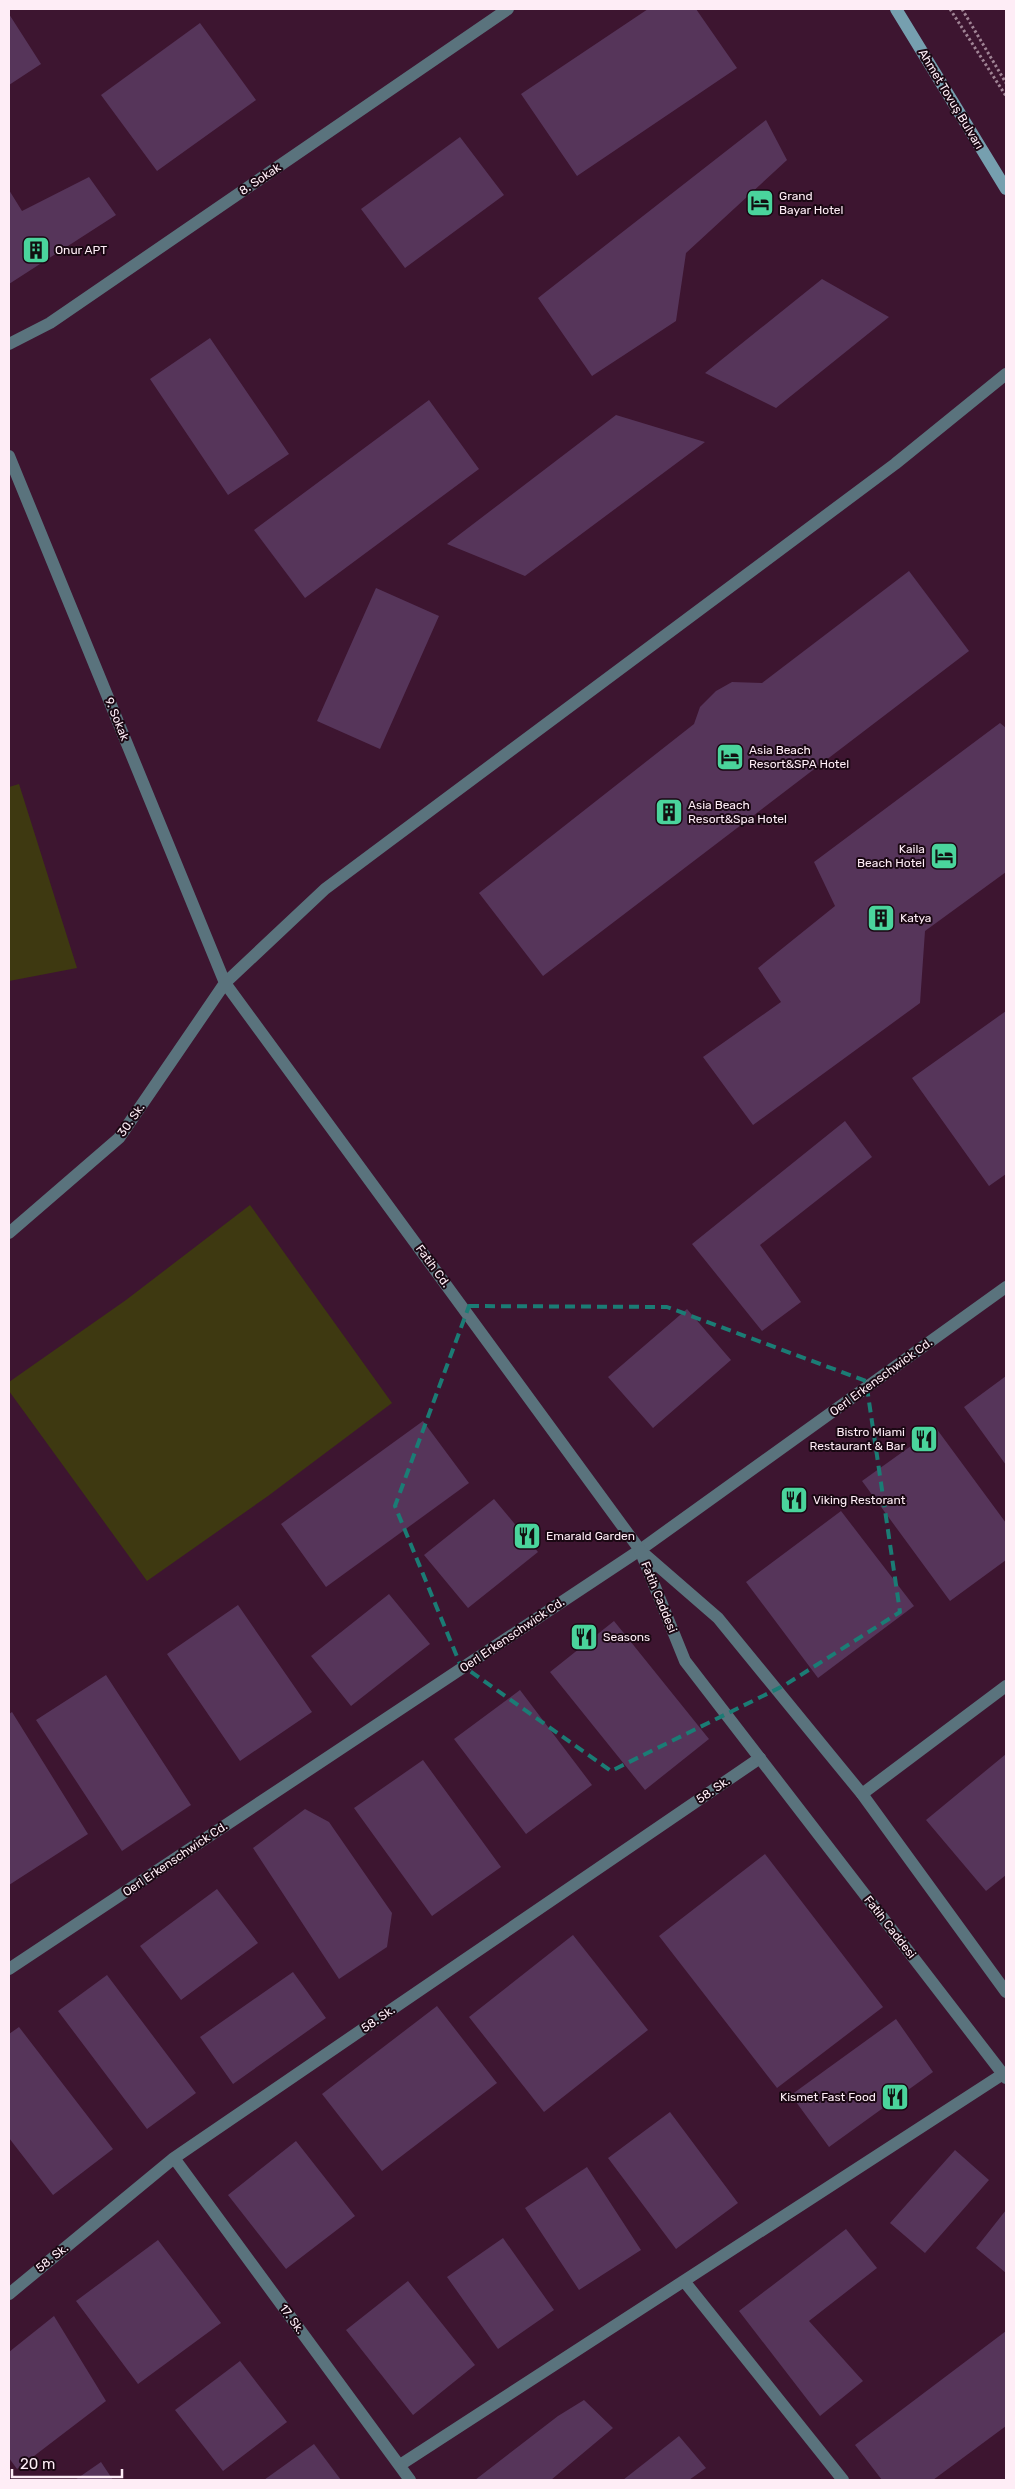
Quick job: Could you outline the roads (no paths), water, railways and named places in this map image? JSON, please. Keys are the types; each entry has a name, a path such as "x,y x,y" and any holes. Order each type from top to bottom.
{"main road":[{"name":"Ahmet Tovuş Bulvarı","path":"896,9 1006,189"}],"street":[{"name":"8. Sokak","path":"9,344 50,323 508,9"},
{"name":"30. Sk.","path":"9,1234 119,1138 225,983 325,889 887,470 1006,374"},
{"name":"9. Sokak","path":"9,456 225,983"},
{"name":"Fatih Cd.","path":"225,983 640,1550"},
{"name":"Oerl Erkenschwick Cd.","path":"9,1969 640,1550 1006,1287"},
{"name":"Fatih Caddesi","path":"640,1550 685,1661 1005,2076"},
{"name":"Fatih Caddesi","path":"640,1550 718,1618 862,1794 1006,1992"},
{"path":"862,1794 1006,1686"},
{"name":"58. Sk.","path":"9,2294 174,2158 760,1758"},
{"path":"400,2466 684,2281 1005,2076"},
{"name":"17. Sk.","path":"174,2158 410,2480"},
{"path":"684,2281 843,2480"}],"place":[{"name":"Grand Bayar Hotel","path":"760,203"},
{"name":"Onur APT","path":"36,250"},
{"name":"Asia Beach Resort&SPA Hotel","path":"730,757"},
{"name":"Asia Beach Resort&Spa Hotel","path":"669,812"},
{"name":"Kaila Beach Hotel","path":"944,856"},
{"name":"Katya","path":"881,918"},
{"name":"Bistro Miami Restaurant & Bar","path":"924,1439"},
{"name":"Viking Restorant","path":"794,1500"},
{"name":"Emarald Garden","path":"527,1536"},
{"name":"Seasons","path":"584,1637"},
{"name":"Kismet Fast Food","path":"895,2097"}]}
